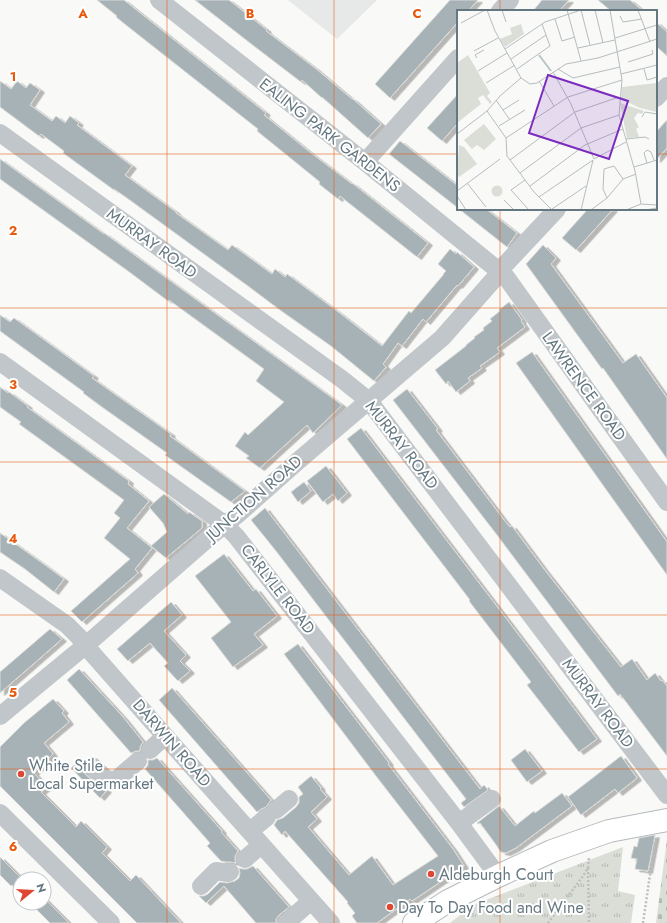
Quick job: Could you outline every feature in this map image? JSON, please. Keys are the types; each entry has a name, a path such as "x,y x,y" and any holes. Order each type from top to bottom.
{"main road":[{"path":"414,923 448,901 552,851 609,831 662,821"}],"street":[{"name":"EALING PARK GARDENS","path":"159,0 499,271"},
{"path":"501,10 510,0"},
{"path":"364,162 457,59"},
{"path":"657,97 667,86"},
{"name":"MURRAY ROAD","path":"0,133 343,380 369,401 667,795"},
{"name":"JUNCTION ROAD","path":"0,716 86,645 224,524 237,515 442,338 495,278 499,271 556,210"},
{"name":"LAWRENCE ROAD","path":"499,271 509,282 667,502"},
{"name":"CARLYLE ROAD","path":"0,362 224,524 236,536 459,823 498,876"},
{"name":"DARWIN ROAD","path":"0,578 66,625 79,637 331,923"},
{"path":"92,766 111,781 116,779 165,736"},
{"path":"459,823 492,799"},
{"path":"250,831 277,809"},
{"path":"0,813 111,923"},
{"path":"245,859 261,845"},
{"path":"201,886 216,871 228,874 230,872"},
{"path":"286,923 311,901"}],"path":[{"path":"643,923 662,821"},
{"path":"548,923 588,868 589,923"}],"shaded area":[{"path":"288,0 377,0 337,39"}],"green space":[{"path":"667,839 667,923 656,923"},
{"path":"623,847 618,891 635,895 631,923 450,923 473,905"}],"building":[{"path":"97,0 124,0 266,113 264,115 311,153 352,183 428,243 417,257 340,196 338,199 319,184 320,182 257,131 258,129 116,17 117,16"},
{"path":"195,0 229,0 353,99 381,124 368,138 302,80 301,82"},
{"path":"450,0 478,0 469,10 457,10 457,23 390,98 375,84"},
{"path":"542,0 569,0 560,10 534,10"},
{"path":"598,0 630,0 642,10 610,10"},
{"path":"657,23 667,32 667,56 657,47"},
{"path":"0,81 11,89 17,81 26,88 30,83 40,90 30,105 52,121 56,116 65,123 70,116 79,123 77,125 132,166 125,175 176,213 228,250 232,245 272,274 275,269 285,277 287,274 382,346 409,311 411,313 444,274 446,271 438,264 450,249 456,254 457,252 474,267 426,322 423,319 402,346 398,343 383,364 386,367 374,381 331,346 63,153 64,151 41,134 39,136 0,107"},
{"path":"457,95 457,124 442,141 427,128"},
{"path":"667,120 667,148 657,159 657,131"},
{"path":"400,141 457,185 457,207 389,154"},
{"path":"0,159 342,405 313,433 307,425 260,468 246,458 249,456 235,446 245,432 248,435 284,402 256,381 264,369 0,179"},
{"path":"460,210 487,210 517,233 507,247"},
{"path":"587,210 612,210 576,250 562,238"},
{"path":"543,245 556,258 551,264 623,363 636,354 667,398 667,459 603,368 602,369 526,264"},
{"path":"509,302 522,320 521,321 525,327 497,348 500,352 480,366 482,368 468,378 470,381 456,392 448,381 446,384 435,370 484,330 483,328 492,321 490,319"},
{"path":"0,315 10,322 14,318 94,376 92,378 171,434 170,436 245,491 231,502 165,455 167,453 0,331"},
{"path":"532,352 667,542 667,575 516,363"},
{"path":"0,387 8,393 9,392 28,406 27,407 129,481 128,484 149,501 127,528 152,548 135,569 138,573 82,622 71,611 130,559 104,538 120,518 114,513 124,500 19,424 21,422 0,407"},
{"path":"407,389 504,520 510,527 512,526 621,667 632,659 647,680 655,673 667,686 667,756 620,694 618,696 393,400"},
{"path":"361,428 597,739 579,752 527,685 531,682 347,439"},
{"path":"326,466 347,493 338,501 333,494 323,502 307,481"},
{"path":"304,482 311,491 298,502 291,492"},
{"path":"164,494 188,514 189,512 202,521 202,528 166,558 151,546 167,532 163,523 149,507"},
{"path":"265,508 480,789 484,785 488,790 464,807 461,803 466,799 251,520"},
{"path":"0,533 64,579 54,592 25,569 0,552"},
{"path":"224,554 253,591 256,589 277,616 254,634 263,645 233,667 211,638 231,622 195,576"},
{"path":"171,602 182,615 164,631 186,655 180,661 190,671 178,681 164,666 168,663 150,643 128,661 117,649"},
{"path":"50,629 62,639 0,693 0,672"},
{"path":"298,644 389,763 388,764 453,849 464,866 412,901 410,899 377,923 357,923 352,916 355,913 347,903 348,902 285,831 282,835 274,825 277,820 283,818 299,803 299,797 303,794 298,787 311,776 327,797 311,812 317,819 308,827 349,875 372,856 393,885 438,856 284,654"},
{"path":"79,669 124,718 143,742 140,747 140,751 131,753 67,680"},
{"path":"172,688 271,800 266,807 257,812 159,700"},
{"path":"53,699 64,711 62,713 69,722 44,743 53,754 34,773 47,787 41,792 76,827 81,821 107,847 102,853 130,881 136,875 181,923 137,923 0,786 0,747 24,723"},
{"path":"525,749 542,771 527,782 511,760"},
{"path":"621,756 637,778 618,793 615,789 581,815 568,797"},
{"path":"157,758 238,851 235,856 236,863 221,861 207,846 210,843 145,769 148,765 148,760"},
{"path":"79,760 82,763 82,769 85,774 97,785 107,790 100,798 71,768"},
{"path":"562,793 572,806 516,848 506,853 501,852 480,823 477,823 499,806 515,826 534,811 535,813"},
{"path":"655,835 648,871 635,869 637,859 631,858 634,846 637,847 639,838"},
{"path":"0,857 14,871 12,871 12,885 11,886 0,875"},
{"path":"253,866 289,907 279,915 276,919 276,923 256,923 224,886 206,903 199,896 208,894 220,882 227,883 235,881 239,878 239,868 247,869"},
{"path":"52,906 69,923 50,923 38,911 52,911"}],"place":[{"name":"White Stile Local Supermarket","path":"21,774"},
{"name":"Aldeburgh Court","path":"431,874"},
{"name":"Day To Day Food and Wine","path":"390,907"}]}
